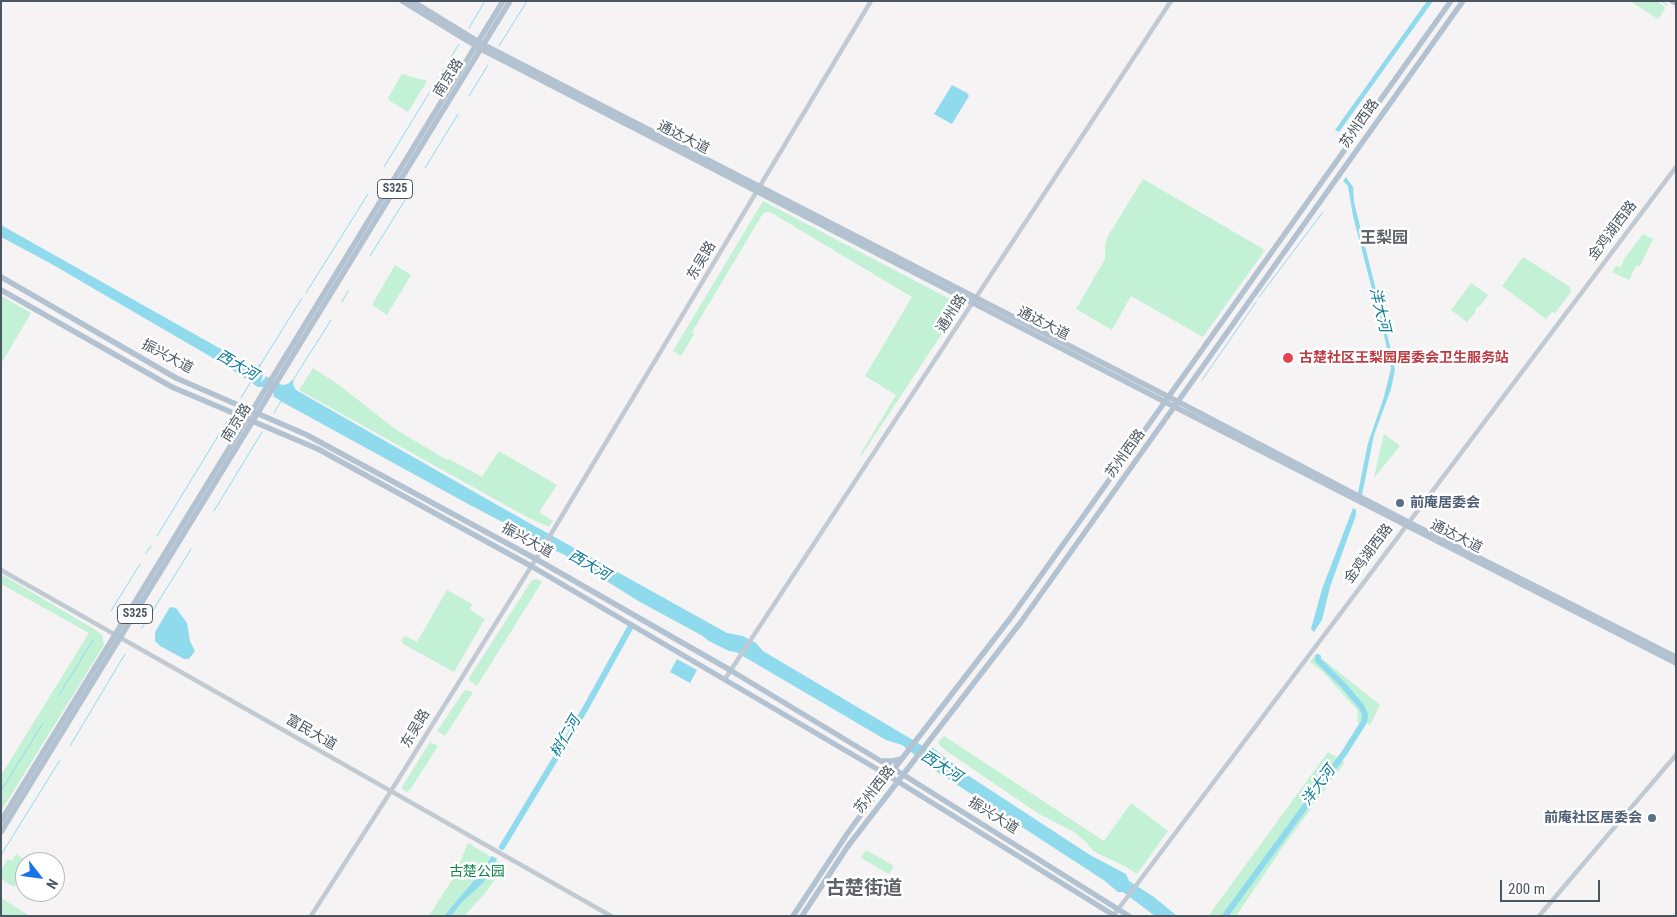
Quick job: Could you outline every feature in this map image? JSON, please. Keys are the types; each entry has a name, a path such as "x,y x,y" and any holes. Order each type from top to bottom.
{"main road":[{"name":"通达大道","path":"402,1 480,45 1676,663"},
{"name":"通达大道","path":"412,1 480,45"},
{"name":"南京路","path":"480,45 503,1"},
{"name":"南京路","path":"1,832 118,636 250,421 258,414 266,395 278,375 480,45 510,1"},
{"name":"苏州西路","path":"793,916 847,834 902,757 1012,616 1452,1"},
{"name":"苏州西路","path":"802,916 848,846 1021,622 1463,1"},
{"path":"1672,1 1676,4"},
{"name":"振兴大道","path":"1,277 176,378 334,449 537,556 881,761 1130,916"},
{"name":"振兴大道","path":"1,290 172,387 318,449 531,566 878,769 1113,915"},
{"name":"南京路","path":"250,421 251,411 266,395"},
{"name":"通达大道","path":"1406,524 1676,658"},
{"name":"南京路","path":"1,821 118,636"},
{"path":"881,761 893,761 902,757"},
{"path":"911,764 915,779 924,788"},
{"path":"878,769 883,778 882,785 890,792"},
{"path":"885,798 900,788 916,792"}],"street":[{"name":"东吴路","path":"311,916 391,792 531,566 870,1"},
{"name":"通州路","path":"724,679 1171,1"},
{"path":"1416,51 1423,57"},
{"path":"1361,129 1368,134"},
{"path":"1337,162 1345,167"},
{"name":"金鸡湖西路","path":"1113,915 1676,167"},
{"name":"富民大道","path":"1,570 611,916"},
{"path":"1539,916 1676,755"}],"green space":[{"path":"1630,1 1657,1 1665,9 1658,19"},
{"path":"402,74 427,81 408,112 388,98"},
{"path":"1143,179 1265,250 1203,337 1131,296 1112,330 1076,309 1105,259 1105,245 1108,236"},
{"path":"763,201 961,305 861,456 896,395 865,376 912,297 770,212 765,212 762,215 692,332 694,334 681,356 673,351"},
{"path":"1643,234 1653,239 1640,266 1636,266 1629,280 1612,272 1616,266 1621,267 1624,259"},
{"path":"1523,257 1570,287 1571,292 1555,313 1552,312 1546,319 1502,286"},
{"path":"395,265 411,275 387,315 372,305"},
{"path":"1471,283 1488,295 1467,322 1451,310"},
{"path":"1,296 31,313 1,364"},
{"path":"313,368 339,385 395,429 447,460 449,459 482,477 499,451 557,485 539,512 553,521 549,527 525,516 299,390"},
{"path":"1384,434 1400,446 1374,478 1379,455"},
{"path":"1,574 99,632 102,635 104,645 1,811 1,775 89,633 1,584"},
{"path":"537,579 542,582 477,686 469,678 532,580"},
{"path":"447,590 472,604 470,610 485,619 454,672 403,644 401,641 405,636 417,642"},
{"path":"1316,654 1380,705 1370,725 1366,723 1348,751 1343,749 1359,723 1357,721 1358,711 1324,673 1310,662"},
{"path":"466,690 473,692 445,736 437,731"},
{"path":"944,736 1104,841 1131,803 1168,831 1137,874 1093,851 1074,832 1039,814 945,750 939,745 939,741"},
{"path":"430,742 438,746 407,792 402,787"},
{"path":"1328,752 1345,762 1280,851 1236,916 1209,915"},
{"name":"古楚公园","path":"468,843 503,864 497,876 486,892 464,916 429,916 454,877"},
{"path":"866,850 894,866 889,874 861,858"},
{"path":"15,856 14,887 1,879 1,870 8,859 12,861"},
{"path":"1,898 30,916 1,916"}],"water":[{"path":"1427,1 1433,1 1339,132 1335,130"},
{"path":"952,85 969,96 952,124 934,114"},
{"path":"1346,177 1353,187 1354,202 1395,370 1391,389 1374,435 1362,495 1358,493 1368,443 1383,400 1391,369 1353,216 1348,186 1343,181"},
{"name":"西大河","path":"1,225 251,366 258,366 261,363 260,371 263,374 261,383 266,376 282,385 288,384 292,380 294,381 293,384 296,390 506,510 727,633 743,636 756,643 763,651 928,749 933,748 969,776 1090,855 1126,874 1129,881 1154,897 1177,916 1155,916 1123,892 1118,892 1105,881 925,764 902,745 886,740 736,652 729,651 709,641 640,602 563,554 535,543 510,526 284,403 273,396 274,393 263,387 258,387 225,365 48,262 1,237"},
{"path":"1353,508 1356,510 1356,515 1330,587 1322,620 1314,632 1311,629 1322,589"},
{"path":"170,607 176,608 187,623 190,641 195,651 189,659 184,659 160,646 155,641 155,632"},
{"path":"677,659 697,670 690,683 670,672"},
{"path":"492,856 497,859 484,882 461,903 451,916 444,916 478,876"}],"waterway":[{"path":"469,28 485,1"},
{"path":"499,46 527,1"},
{"path":"1661,1 1667,5"},
{"path":"384,167 459,44"},
{"path":"469,96 488,65"},
{"path":"425,168 458,114"},
{"path":"370,256 410,192"},
{"path":"306,293 368,194"},
{"path":"1259,297 1323,212"},
{"path":"342,302 348,291"},
{"name":"西大河","path":"259,367 302,298"},
{"path":"1202,380 1256,302"},
{"path":"293,380 331,320"},
{"name":"西大河","path":"241,398 251,381"},
{"path":"274,413 281,401"},
{"path":"157,536 229,418"},
{"path":"214,511 262,432"},
{"path":"146,553 151,546"},
{"path":"142,628 191,549"},
{"path":"111,611 140,564"},
{"name":"树仁河","path":"502,847 584,711 631,626"},
{"path":"59,695 93,640"},
{"path":"70,746 125,654"},
{"name":"洋大河","path":"1225,916 1345,752 1364,722 1365,714 1361,706 1318,660 1318,657"},
{"path":"1,791 43,723"},
{"path":"1,855 60,760"}],"place":[{"name":"古楚社区王梨园居委会卫生服务站","path":"1288,358"},
{"name":"前庵居委会","path":"1400,503"},
{"name":"前庵社区居委会","path":"1652,818"}],"district":[{"name":"王梨园","path":"1384,239"},
{"name":"古楚街道","path":"864,889"}]}
